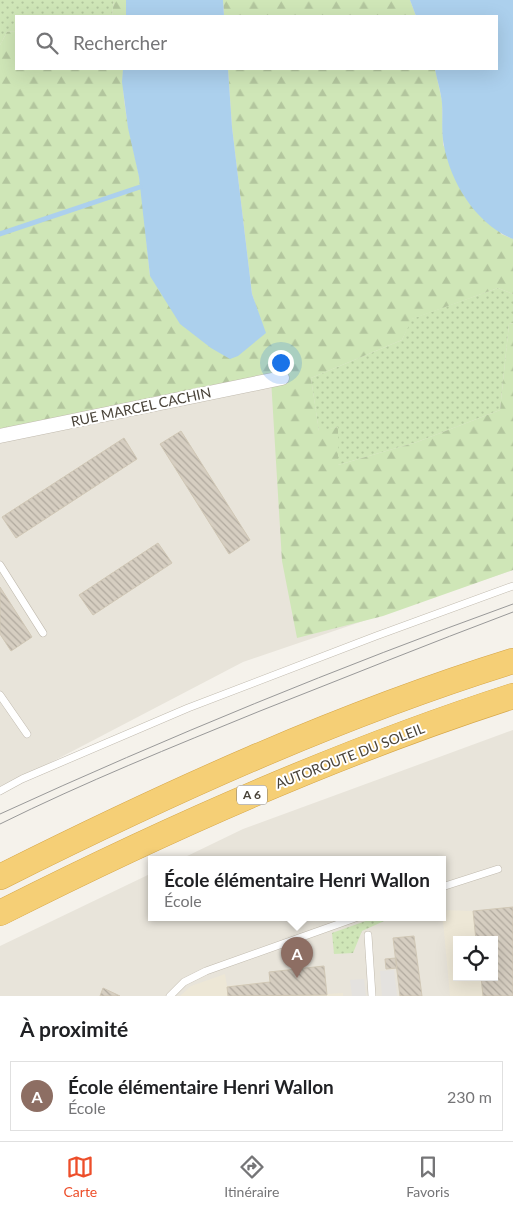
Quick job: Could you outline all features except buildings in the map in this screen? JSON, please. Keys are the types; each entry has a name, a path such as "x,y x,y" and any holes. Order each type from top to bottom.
{"highway":[{"name":"A 6","path":"0,877 154,802 336,724 513,661"},
{"name":"AUTOROUTE DU SOLEIL","path":"0,913 82,872 239,800 367,748 513,696"}],"street":[{"name":"RUE MARCEL CACHIN","path":"0,436 282,378"}],"lane":[{"path":"0,564 43,633"},
{"path":"0,792 22,779 188,708 513,586"},
{"path":"0,694 27,734"},
{"path":"446,886 498,869"},
{"path":"170,996 184,982 206,971 347,921"},
{"path":"368,935 372,996"}],"shaded area":[{"path":"0,0 513,0 513,570 243,662 0,789"},
{"path":"513,730 513,996 0,996 0,946 148,875 148,921 446,921 446,856 187,856 243,829"},
{"path":"513,907 513,996 450,996 443,921 446,921 446,910 473,911"},
{"path":"324,966 327,994 343,993 343,996 180,996 191,986 225,974 227,986 269,982 269,972"},
{"path":"394,970 397,996 382,996 380,971"},
{"path":"364,979 366,996 352,996 350,980"}],"green space":[{"path":"0,0 114,0 112,15 15,15 15,31 7,32 0,45"},
{"path":"114,0 126,0 126,15 112,15"},
{"path":"223,0 410,0 416,15 224,15"},
{"path":"15,31 15,70 123,70 125,109 141,188 150,276 265,333 252,294 232,127 228,70 435,70 442,101 443,145 501,234 513,239 513,294 498,288 412,319 402,340 311,378 319,431 338,427 338,465 417,442 500,410 509,324 513,323 513,570 383,616 297,638 282,561 271,379 0,436 0,45 7,32"},
{"path":"498,288 513,294 513,323 509,324 500,410 417,442 338,465 338,427 319,432 311,378 402,340 411,319"},
{"path":"366,921 384,921 362,931 353,953 334,954 332,933"}],"water":[{"path":"126,0 223,0 224,15 126,15"},
{"path":"410,0 513,0 513,239 500,232 477,213 459,188 447,160 443,141 442,103 435,70 498,70 498,15 416,15"},
{"path":"123,70 228,70 232,127 252,294 266,333 238,356 230,359 211,348 180,324 150,276 139,177 128,128 122,82"}],"waterway":[{"path":"0,234 140,187"}],"tram line":[{"path":"0,814 254,704 513,604"},
{"path":"0,824 96,779 194,738 513,612"}],"place":[{"name":"École élémentaire Henri Wallon","path":"297,978"}]}
